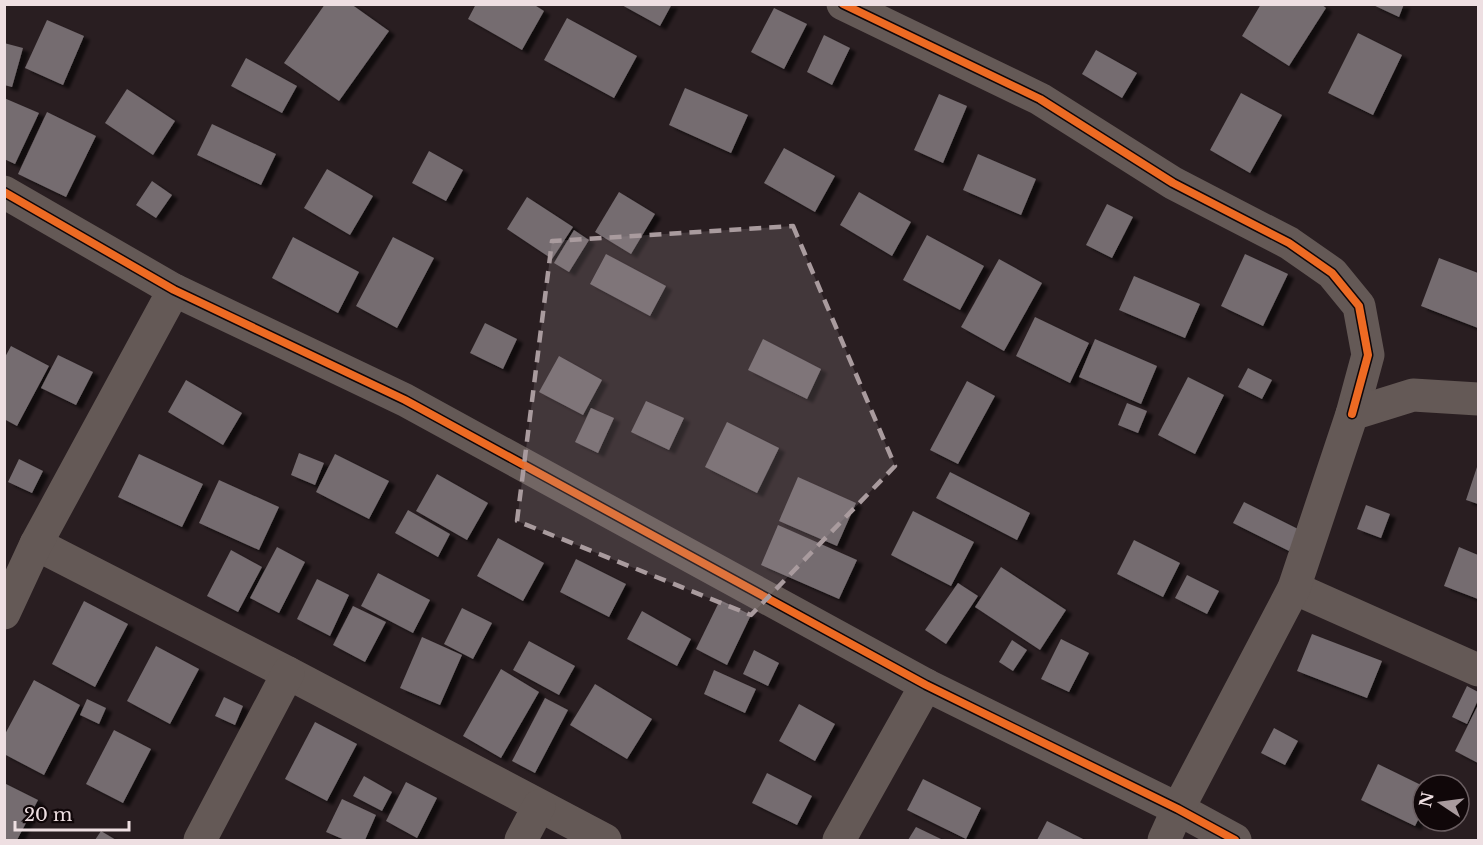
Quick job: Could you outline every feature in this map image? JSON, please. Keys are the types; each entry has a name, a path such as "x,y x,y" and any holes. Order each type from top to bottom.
{"street":[{"path":"843,4 1040,99 1173,183 1289,243 1332,273 1359,306 1368,355 1352,414 1294,588 1164,840"},
{"path":"4,192 174,290 405,400 926,685 1178,809 1235,840"},
{"path":"4,614 36,544 174,290"},
{"path":"1352,414 1413,395 1479,399"},
{"path":"36,544 288,673 604,840"},
{"path":"1294,588 1479,670"},
{"path":"200,840 288,673"},
{"path":"839,840 926,685"},
{"path":"521,840 539,806"}],"highlighted area":[{"path":"793,226 895,466 751,615 517,521 552,241"}],"building":[{"path":"325,4 351,4 389,31 339,101 284,63"},
{"path":"476,4 533,4 544,11 522,50 468,19"},
{"path":"620,4 672,4 660,26"},
{"path":"1261,4 1321,4 1326,8 1289,66 1242,36"},
{"path":"1371,4 1404,4 1399,17"},
{"path":"774,8 807,24 784,69 751,52"},
{"path":"567,18 637,56 614,98 544,60"},
{"path":"47,20 84,36 63,85 25,68"},
{"path":"1358,33 1402,55 1373,115 1328,93"},
{"path":"824,35 850,48 832,85 807,72"},
{"path":"4,43 23,48 12,87 4,85"},
{"path":"1096,50 1137,73 1122,98 1082,74"},
{"path":"246,58 297,86 282,113 231,86"},
{"path":"685,88 748,115 731,153 669,125"},
{"path":"127,89 175,121 153,155 105,123"},
{"path":"1241,93 1282,115 1250,173 1210,150"},
{"path":"939,94 967,106 943,163 914,150"},
{"path":"4,98 39,113 15,164 4,159"},
{"path":"47,112 96,136 66,197 18,174"},
{"path":"212,124 276,154 261,185 197,155"},
{"path":"784,148 835,176 815,212 764,183"},
{"path":"429,151 463,170 446,201 412,183"},
{"path":"978,154 1036,179 1021,215 963,190"},
{"path":"327,169 373,196 350,235 304,208"},
{"path":"152,181 172,195 156,218 136,205"},
{"path":"619,192 655,214 631,254 595,232"},
{"path":"859,192 911,222 892,256 840,225"},
{"path":"527,197 573,227 552,259 507,229"},
{"path":"1107,204 1133,217 1112,258 1086,245"},
{"path":"574,230 589,240 569,272 554,263"},
{"path":"927,235 984,266 960,310 903,280"},
{"path":"293,237 359,272 338,313 272,278"},
{"path":"393,237 434,258 397,328 356,306"},
{"path":"606,254 666,286 650,316 590,284"},
{"path":"1245,254 1288,274 1263,326 1221,306"},
{"path":"1439,258 1478,273 1478,328 1421,306"},
{"path":"999,259 1042,283 1004,351 961,327"},
{"path":"1134,276 1200,304 1185,338 1119,310"},
{"path":"1035,317 1089,343 1070,383 1016,356"},
{"path":"485,323 517,339 503,369 470,353"},
{"path":"763,339 821,369 807,399 748,370"},
{"path":"1095,339 1157,366 1141,404 1079,377"},
{"path":"11,346 49,366 17,426 4,419 4,359"},
{"path":"58,355 93,372 76,405 41,388"},
{"path":"559,356 602,380 583,415 539,392"},
{"path":"1248,368 1272,380 1262,399 1238,387"},
{"path":"1188,377 1224,395 1195,454 1158,435"},
{"path":"186,380 242,413 223,445 168,412"},
{"path":"967,381 995,396 958,464 930,450"},
{"path":"646,401 684,418 669,450 631,432"},
{"path":"1127,403 1147,411 1138,433 1118,425"},
{"path":"591,408 614,418 598,453 575,442"},
{"path":"727,422 779,448 757,493 705,467"},
{"path":"299,453 324,463 315,485 291,475"},
{"path":"139,454 203,484 182,527 118,497"},
{"path":"335,454 389,481 369,519 316,492"},
{"path":"19,459 43,471 32,493 8,482"},
{"path":"1478,464 1478,504 1466,500"},
{"path":"950,472 1030,513 1017,540 936,498"},
{"path":"437,474 488,503 467,540 416,511"},
{"path":"798,477 856,503 837,546 779,521"},
{"path":"219,480 279,507 259,550 199,523"},
{"path":"1244,502 1300,530 1289,551 1233,523"},
{"path":"1366,505 1390,514 1381,538 1357,529"},
{"path":"408,510 450,534 438,557 395,533"},
{"path":"913,511 974,542 951,586 891,555"},
{"path":"778,525 857,560 839,599 761,565"},
{"path":"498,538 544,563 523,601 477,576"},
{"path":"1134,540 1180,563 1163,597 1117,574"},
{"path":"277,547 305,562 279,613 250,598"},
{"path":"1459,547 1478,555 1478,599 1444,586"},
{"path":"231,550 262,567 238,612 207,596"},
{"path":"576,559 626,584 609,617 560,592"},
{"path":"1001,567 1066,610 1040,650 975,607"},
{"path":"378,573 430,600 413,633 361,606"},
{"path":"1187,575 1219,591 1207,614 1175,598"},
{"path":"317,579 349,595 330,636 297,619"},
{"path":"958,583 978,596 946,644 925,630"},
{"path":"720,600 751,615 727,665 696,649"},
{"path":"84,601 128,624 95,687 52,664"},
{"path":"353,606 386,622 365,662 333,645"},
{"path":"462,608 492,623 473,659 444,644"},
{"path":"642,611 691,639 677,666 627,639"},
{"path":"1312,634 1382,661 1367,698 1297,671"},
{"path":"422,637 462,655 440,705 400,688"},
{"path":"1061,639 1089,653 1069,692 1041,679"},
{"path":"1012,640 1027,650 1013,671 999,662"},
{"path":"529,641 575,666 559,695 513,670"},
{"path":"156,646 199,669 170,724 127,701"},
{"path":"754,650 779,663 768,686 743,674"},
{"path":"501,669 539,692 501,758 463,736"},
{"path":"714,670 756,689 745,713 704,694"},
{"path":"34,680 80,705 44,775 4,754 4,736"},
{"path":"595,684 652,719 627,759 570,725"},
{"path":"1467,686 1478,692 1478,700 1467,724 1452,717"},
{"path":"224,697 243,706 235,725 215,716"},
{"path":"545,698 568,710 535,773 512,761"},
{"path":"87,699 106,708 99,724 80,715"},
{"path":"799,704 835,724 815,761 779,741"},
{"path":"1478,705 1478,763 1455,751"},
{"path":"315,722 357,744 327,801 285,779"},
{"path":"1274,728 1298,741 1285,765 1261,753"},
{"path":"114,730 151,749 123,803 86,784"},
{"path":"1378,764 1411,780 1411,824 1361,800"},
{"path":"767,773 812,796 797,825 752,803"},
{"path":"364,776 392,792 382,811 353,796"},
{"path":"923,779 981,808 966,839 907,810"},
{"path":"406,782 437,798 417,838 386,821"},
{"path":"4,783 38,800 17,840 4,840"},
{"path":"342,799 376,815 365,840 345,840 326,832"},
{"path":"1047,821 1085,840 1037,840"},
{"path":"916,827 943,840 908,840"},
{"path":"101,831 116,840 95,840"}],"cycle path":[{"path":"843,4 1040,99 1173,183 1289,243 1332,273 1359,306 1368,355 1352,414"},
{"path":"4,192 174,290 405,400 926,685 1178,809 1235,840"}]}
